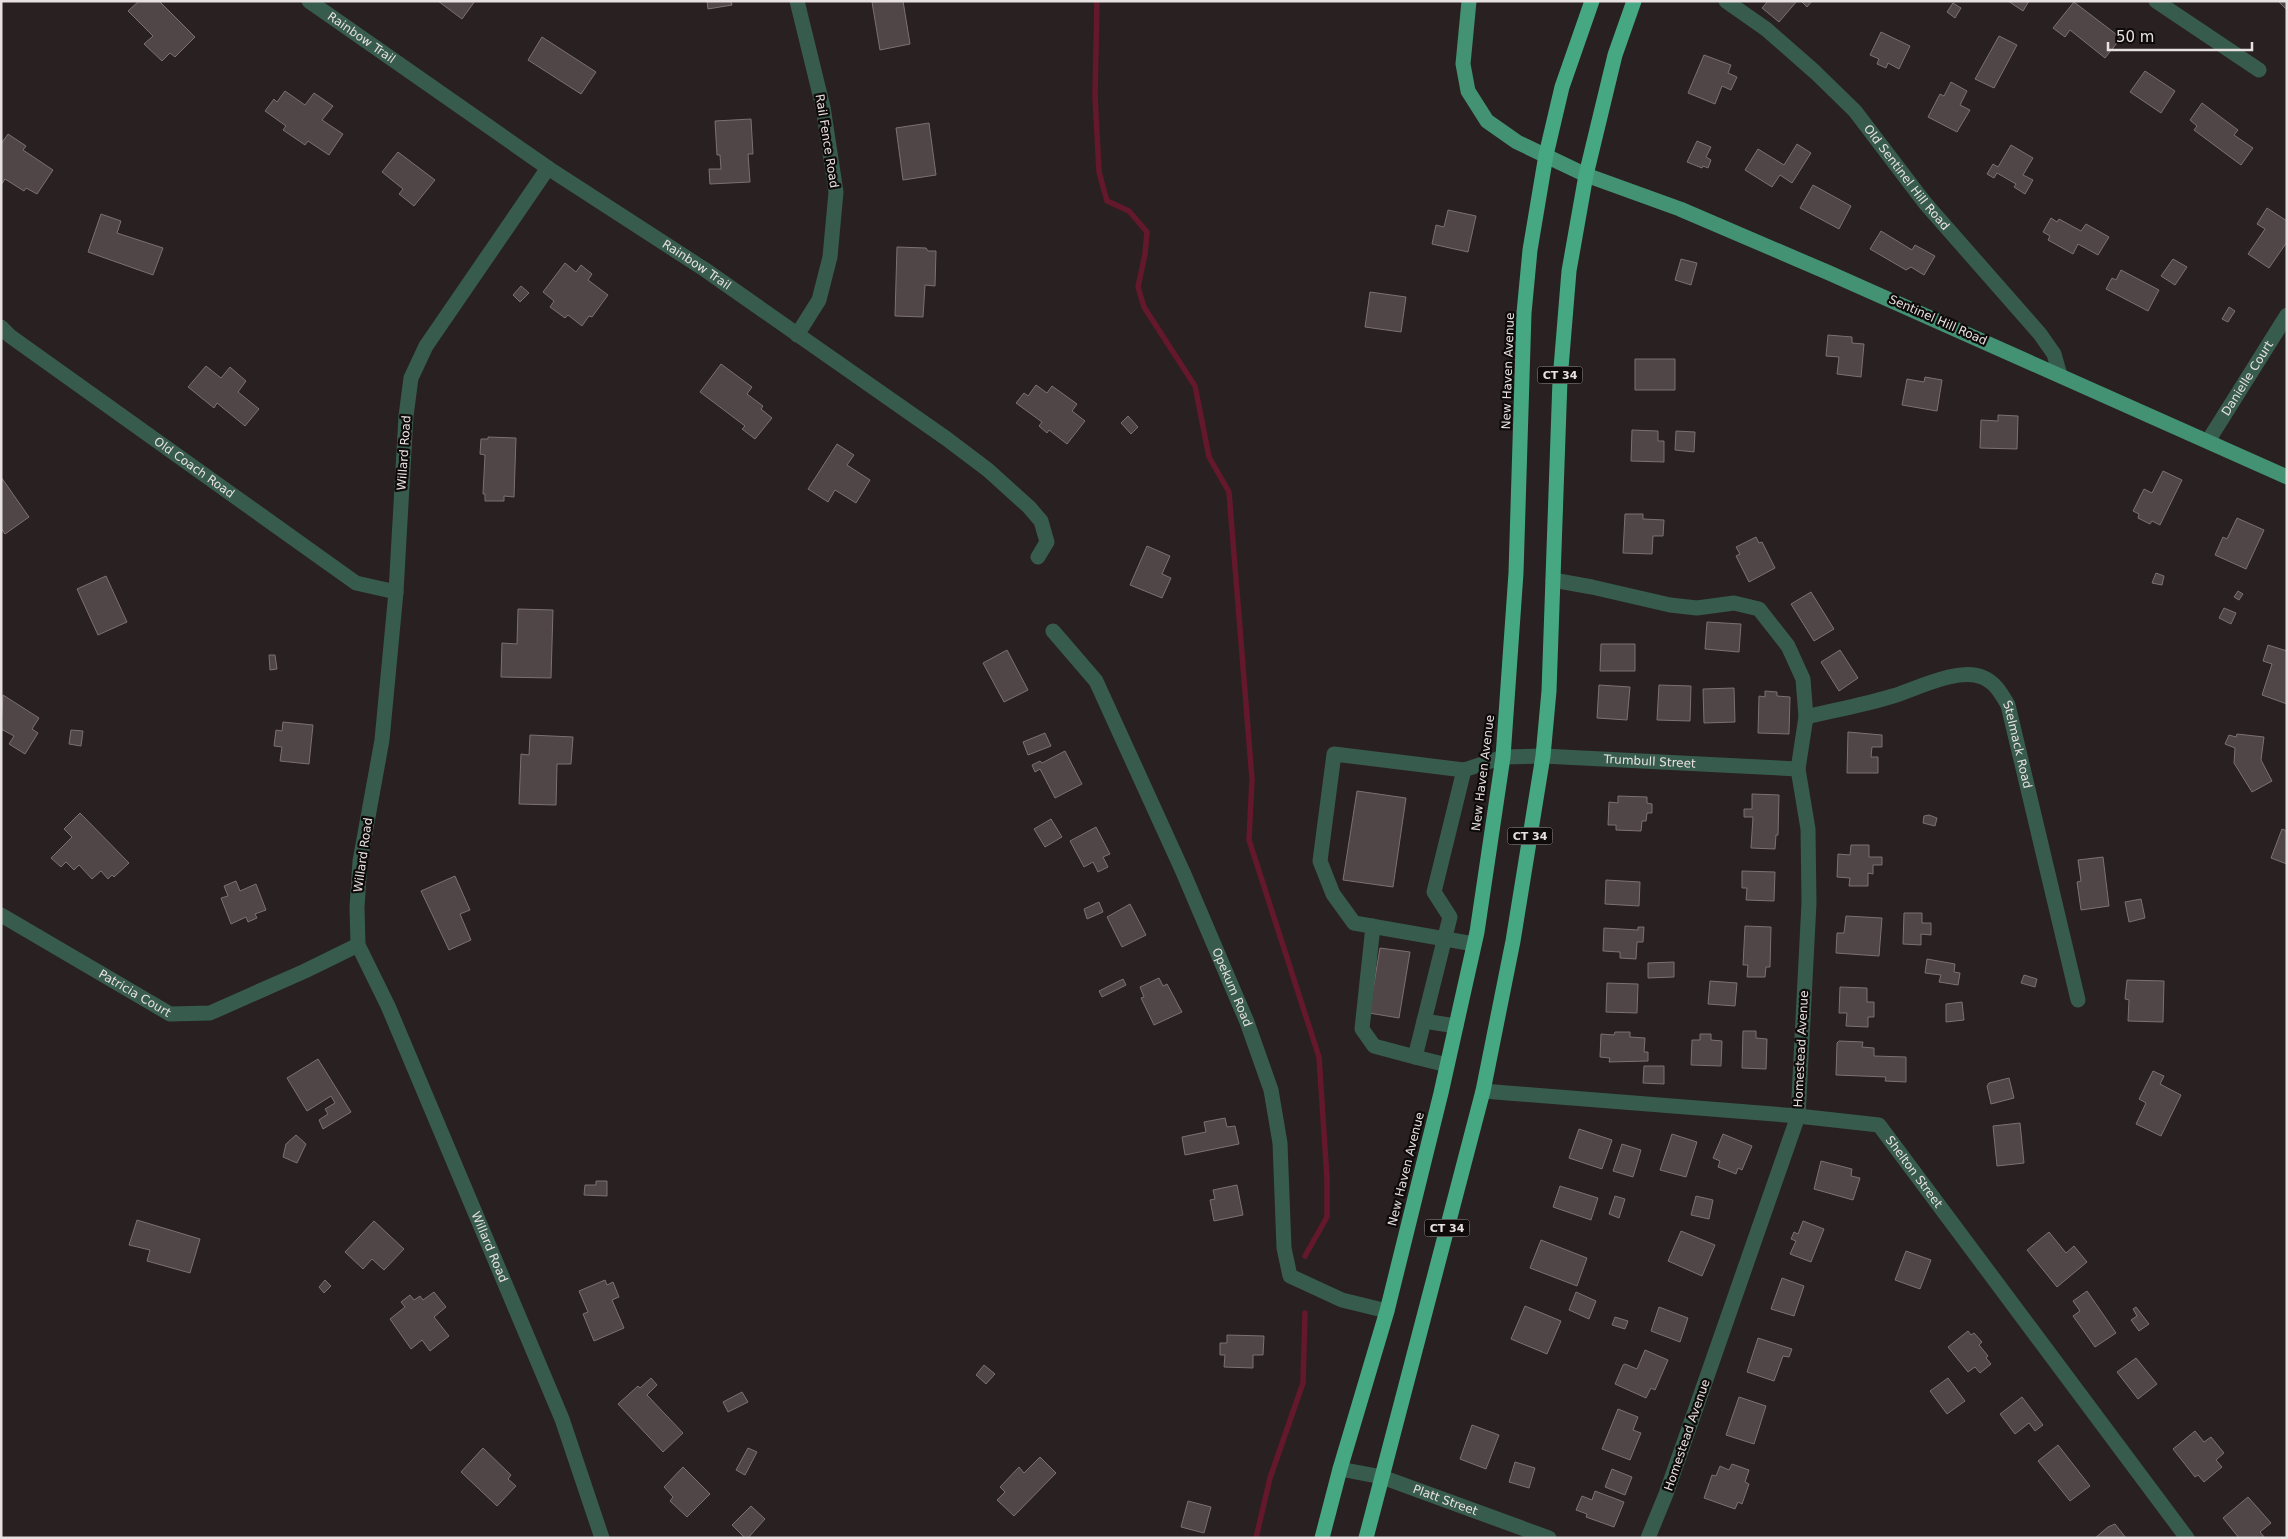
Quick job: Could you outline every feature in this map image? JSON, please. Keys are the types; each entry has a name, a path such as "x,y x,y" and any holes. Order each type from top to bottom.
{"highway":[{"name":"New Haven Avenue","path":"1322,1538 1340,1469 1387,1311 1447,1065 1474,944 1503,757 1516,573 1524,313 1530,250 1546,156 1562,87 1592,1"},
{"name":"CT 34","path":"1366,1538 1483,1091 1513,942 1543,756 1549,691 1560,380 1569,271 1586,175 1615,55 1634,1"}],"main road":[{"name":"Sentinel Hill Road","path":"1469,1 1463,64 1468,90 1487,121 1499,130 1546,156 1586,175 1717,225 2287,477"}],"street":[{"name":"Rainbow Trail","path":"310,1 548,168 704,269 796,336 947,439 988,470 1041,521 1046,542 1038,557"},
{"name":"Rail Fence Road","path":"796,336 819,300 830,257 836,192 823,107 797,1"},
{"name":"Old Sentinel Hill Road","path":"1726,1 1773,36 1815,72 1855,111 1925,203 2040,334 2054,354 2060,376"},
{"path":"2156,1 2259,70"},
{"name":"Willard Road","path":"548,168 426,346 411,378 406,416 396,592 382,740 360,861 356,907 358,945 388,1006 562,1419 602,1538"},
{"name":"Danielle Court","path":"2208,441 2287,315"},
{"name":"Old Coach Road","path":"1,327 10,336 356,583 396,592"},
{"name":"Homestead Avenue","path":"1554,580 1670,605 1697,608 1734,603 1759,609 1788,646 1802,679 1806,717 1798,769 1808,829 1809,903 1798,1116 1666,1494 1648,1538"},
{"name":"Opekum Road","path":"1052,631 1096,681 1183,872 1247,1022 1272,1090 1280,1143 1284,1248 1290,1276 1342,1300 1387,1311"},
{"name":"Stelmack Road","path":"1806,717 1892,696 1927,683 1962,675 1981,677 1998,688 2008,705 2078,1000"},
{"path":"1415,1057 1444,938 1450,917 1434,892 1464,770 1334,754 1320,861 1334,894 1354,923 1444,938 1474,944"},
{"name":"Trumbull Street","path":"1464,770 1503,757 1543,756 1798,769"},
{"name":"Patricia Court","path":"1,915 170,1014 210,1013 358,945"},
{"path":"1373,926 1362,1029 1374,1046 1447,1065"},
{"path":"1424,1021 1456,1026"},
{"name":"Shelton Street","path":"1483,1091 1798,1116 1879,1125 2187,1538"},
{"name":"Platt Street","path":"1340,1469 1382,1477 1549,1538"}],"building":[{"path":"139,1 159,1 195,37 175,57 170,53 162,61 144,44 153,36 128,11"},
{"path":"438,1 475,1 462,19"},
{"path":"707,1 731,1 732,5 708,9"},
{"path":"903,1 910,44 880,50 872,2"},
{"path":"1768,1 1797,1 1779,22 1762,8"},
{"path":"1803,1 1812,1 1807,7"},
{"path":"2008,1 2029,1 2023,11"},
{"path":"2278,1 2287,1 2287,10"},
{"path":"2074,2 2121,38 2105,58 2070,30 2065,37 2053,28"},
{"path":"1953,3 1961,8 1955,18 1947,12"},
{"path":"1881,32 1910,46 1899,69 1888,63 1886,68 1877,64 1879,59 1870,55"},
{"path":"1999,36 2017,45 1994,88 1975,79"},
{"path":"542,37 596,72 581,94 528,60"},
{"path":"1704,55 1731,65 1728,73 1737,77 1731,90 1722,86 1715,104 1688,93"},
{"path":"2145,71 2175,91 2161,113 2130,92"},
{"path":"1951,82 1967,91 1960,105 1970,110 1957,132 1928,117 1940,94 1944,96"},
{"path":"285,91 305,105 314,93 333,106 322,120 343,134 329,155 308,141 305,145 283,130 286,126 265,111 274,99 277,102"},
{"path":"2202,103 2238,130 2234,135 2253,148 2241,165 2194,130 2197,126 2190,120"},
{"path":"751,119 753,154 748,154 750,182 710,184 709,169 721,169 720,155 717,155 715,121"},
{"path":"929,123 936,175 903,180 896,128"},
{"path":"8,134 26,146 23,150 53,170 37,194 26,188 24,191 5,179 1,185 1,144"},
{"path":"1697,141 1711,147 1706,157 1711,160 1708,168 1703,166 1702,168 1687,162"},
{"path":"1797,144 1811,153 1792,183 1780,175 1772,187 1745,170 1758,149 1784,165"},
{"path":"2011,145 2033,158 2023,175 2033,180 2025,194 2014,187 2016,184 1997,173 1994,178 1987,174 1993,164 1998,167"},
{"path":"398,152 435,180 414,206 399,194 403,189 382,172"},
{"path":"1813,185 1851,206 1839,229 1800,208"},
{"path":"2267,208 2287,221 2287,242 2269,268 2248,254 2265,229 2257,224"},
{"path":"1448,210 1476,216 1468,252 1432,244 1436,225 1444,227"},
{"path":"101,214 121,221 117,233 163,248 153,275 88,252"},
{"path":"2051,218 2057,222 2059,219 2081,231 2086,224 2109,237 2098,255 2078,244 2073,254 2048,240 2050,236 2043,232"},
{"path":"1881,231 1912,250 1915,245 1935,256 1924,275 1911,267 1906,270 1870,249"},
{"path":"897,247 926,248 928,251 936,251 935,286 925,285 923,317 895,316"},
{"path":"1681,259 1697,263 1691,285 1675,280"},
{"path":"2173,259 2187,267 2175,285 2161,276"},
{"path":"565,263 576,272 581,265 592,274 588,280 608,295 592,317 589,316 582,326 568,315 565,318 550,307 554,301 543,292"},
{"path":"2121,270 2159,290 2148,311 2106,289 2112,278 2116,280"},
{"path":"521,286 529,293 520,302 513,295"},
{"path":"1370,292 1406,297 1401,332 1365,327"},
{"path":"2229,307 2235,311 2228,322 2222,319"},
{"path":"1828,335 1852,337 1852,343 1864,344 1861,377 1837,374 1839,357 1826,356"},
{"path":"1635,359 1675,359 1675,390 1635,390"},
{"path":"721,364 752,387 747,394 763,406 761,409 772,418 755,439 742,429 745,426 700,392"},
{"path":"206,366 221,378 230,367 246,381 238,392 259,409 245,426 217,403 214,408 188,387"},
{"path":"1925,377 1942,380 1937,411 1902,405 1907,379 1924,382"},
{"path":"1036,385 1047,393 1052,386 1077,404 1072,411 1085,421 1067,444 1049,430 1047,433 1039,426 1042,422 1016,403 1024,393 1028,396"},
{"path":"1998,415 2018,416 2017,449 1980,448 1981,420 1998,421"},
{"path":"1128,416 1138,427 1131,434 1121,423"},
{"path":"1632,430 1658,431 1658,441 1664,441 1664,462 1631,461"},
{"path":"1676,431 1695,432 1694,452 1675,450"},
{"path":"488,437 516,438 514,497 504,496 504,501 485,501 485,494 483,494 485,455 480,454 481,439 488,439"},
{"path":"837,444 854,455 847,465 870,480 856,503 835,490 828,502 808,489"},
{"path":"2163,471 2182,480 2160,525 2152,521 2150,524 2138,518 2139,514 2133,511 2144,489 2152,493"},
{"path":"1,477 29,517 5,534 1,528"},
{"path":"1625,514 1643,514 1643,519 1664,520 1663,536 1653,536 1652,554 1623,553"},
{"path":"2237,518 2264,530 2246,569 2215,555 2223,537 2227,539"},
{"path":"1756,537 1759,543 1762,542 1775,568 1749,582 1736,556 1740,554 1736,547"},
{"path":"1147,546 1170,556 1162,574 1171,578 1162,598 1130,585"},
{"path":"2156,573 2164,576 2162,585 2152,583"},
{"path":"106,576 127,622 98,635 77,589"},
{"path":"2238,591 2243,594 2239,600 2234,597"},
{"path":"1811,592 1834,629 1814,641 1791,604"},
{"path":"2224,608 2236,613 2231,624 2219,618"},
{"path":"518,609 553,610 551,678 501,677 502,643 517,644"},
{"path":"1707,622 1741,624 1739,652 1705,649"},
{"path":"1601,644 1635,644 1635,671 1600,671"},
{"path":"2268,645 2287,651 2287,704 2262,695 2272,664 2263,661"},
{"path":"1007,650 1028,690 1004,702 983,663"},
{"path":"1840,650 1858,678 1839,691 1821,662"},
{"path":"269,655 275,655 277,669 270,670"},
{"path":"1599,685 1630,687 1627,720 1597,718"},
{"path":"1659,685 1691,686 1690,721 1657,720"},
{"path":"1734,688 1735,722 1704,723 1703,689"},
{"path":"1765,691 1777,692 1777,696 1790,697 1789,734 1758,733 1759,696 1765,697"},
{"path":"3,695 39,718 32,729 38,733 25,754 9,744 14,736 1,729"},
{"path":"283,722 313,725 309,764 280,761 282,747 274,746 276,730 282,731"},
{"path":"71,730 83,731 81,746 69,744"},
{"path":"1848,732 1882,735 1882,747 1872,747 1871,757 1878,757 1878,773 1847,773"},
{"path":"1045,733 1051,746 1028,755 1023,742"},
{"path":"2237,734 2264,737 2261,760 2272,781 2252,792 2234,763 2235,748 2225,744 2229,735 2236,737"},
{"path":"530,735 573,737 571,764 557,764 556,805 519,804 521,754 529,755"},
{"path":"1065,751 1082,784 1055,798 1040,769 1035,772 1032,765 1040,761 1042,763"},
{"path":"1357,791 1406,798 1393,887 1343,880"},
{"path":"1752,794 1779,795 1778,835 1776,835 1775,849 1751,848 1753,817 1744,817 1744,809 1752,809"},
{"path":"1618,796 1647,797 1647,803 1652,804 1652,813 1647,813 1646,821 1642,821 1641,831 1616,830 1616,825 1608,825 1609,802 1618,803"},
{"path":"80,813 129,863 114,877 112,875 108,879 101,871 92,879 79,865 74,870 66,862 61,867 51,858 72,837 64,829"},
{"path":"1929,815 1937,818 1935,826 1923,823 1924,816"},
{"path":"1051,819 1062,837 1045,847 1034,829"},
{"path":"1096,827 1110,854 1103,857 1108,867 1098,872 1093,862 1084,867 1070,841"},
{"path":"2282,829 2287,831 2287,864 2271,858"},
{"path":"1851,845 1869,845 1869,857 1882,857 1882,865 1873,865 1873,874 1868,873 1868,886 1849,886 1850,878 1837,877 1838,854 1850,855"},
{"path":"2103,857 2109,906 2081,910 2077,882 2081,881 2078,860"},
{"path":"1742,871 1775,872 1774,901 1746,900 1747,888 1742,888"},
{"path":"455,876 470,910 460,914 471,940 449,950 421,891"},
{"path":"1606,880 1640,882 1639,906 1605,904"},
{"path":"236,881 240,891 256,884 266,910 255,914 257,918 248,922 246,917 231,924 221,898 228,896 224,886"},
{"path":"2141,899 2145,918 2129,922 2125,902"},
{"path":"1099,902 1103,912 1087,919 1084,909"},
{"path":"1130,904 1146,935 1122,947 1107,917"},
{"path":"1904,913 1922,913 1922,923 1931,923 1931,935 1921,934 1921,945 1903,944"},
{"path":"1846,916 1882,918 1879,956 1836,953 1837,933 1844,933"},
{"path":"1745,926 1771,927 1770,967 1766,967 1765,977 1747,977 1748,965 1743,965"},
{"path":"1638,927 1644,927 1643,942 1637,942 1636,959 1620,958 1620,952 1603,951 1604,928 1638,930"},
{"path":"1380,948 1410,952 1399,1018 1369,1013"},
{"path":"1927,959 1955,964 1954,972 1960,973 1958,985 1939,982 1941,975 1925,973"},
{"path":"1674,962 1674,977 1648,978 1648,963"},
{"path":"2024,975 2037,979 2035,987 2021,983"},
{"path":"1159,978 1163,986 1167,984 1182,1012 1154,1025 1141,998 1144,997 1140,987"},
{"path":"1123,979 1126,985 1102,997 1099,991"},
{"path":"2127,980 2164,981 2163,1022 2128,1021 2129,1000 2125,999"},
{"path":"1710,981 1737,983 1735,1006 1708,1004"},
{"path":"1607,983 1638,984 1637,1013 1606,1012"},
{"path":"1840,987 1867,988 1867,1002 1874,1002 1874,1017 1868,1017 1868,1027 1846,1026 1847,1013 1839,1013"},
{"path":"1962,1002 1964,1020 1946,1022 1946,1004"},
{"path":"1743,1031 1756,1031 1756,1038 1767,1039 1766,1069 1742,1068"},
{"path":"1615,1032 1630,1032 1630,1037 1645,1038 1644,1052 1648,1052 1648,1061 1609,1062 1610,1058 1600,1057 1601,1034 1614,1035"},
{"path":"1700,1034 1711,1034 1711,1040 1722,1041 1721,1066 1691,1065 1692,1040 1700,1040"},
{"path":"1839,1041 1863,1042 1862,1047 1874,1048 1874,1056 1906,1057 1906,1082 1885,1081 1886,1077 1836,1075 1837,1043"},
{"path":"318,1059 351,1112 323,1129 319,1120 328,1114 325,1109 335,1103 331,1096 307,1111 287,1078"},
{"path":"1644,1066 1664,1066 1664,1084 1643,1083"},
{"path":"2153,1071 2164,1076 2160,1084 2181,1095 2161,1136 2136,1124 2146,1103 2139,1099"},
{"path":"2009,1078 2014,1098 1991,1104 1987,1086 1989,1083"},
{"path":"1225,1118 1227,1127 1235,1126 1239,1144 1185,1155 1182,1137 1206,1132 1204,1122"},
{"path":"2020,1123 2024,1163 1997,1166 1993,1126"},
{"path":"1579,1129 1612,1140 1602,1169 1569,1158"},
{"path":"1672,1134 1697,1142 1686,1177 1660,1170"},
{"path":"1723,1134 1752,1146 1742,1170 1738,1168 1736,1174 1718,1167 1720,1161 1713,1158"},
{"path":"296,1135 306,1144 297,1163 283,1157 286,1144"},
{"path":"1622,1144 1641,1150 1633,1177 1613,1171"},
{"path":"1821,1161 1852,1169 1851,1176 1860,1178 1853,1200 1814,1189"},
{"path":"596,1181 607,1181 607,1196 584,1195 585,1185 596,1185"},
{"path":"1237,1185 1243,1215 1214,1221 1210,1200 1215,1199 1213,1190"},
{"path":"1560,1186 1598,1198 1591,1220 1553,1207"},
{"path":"1615,1196 1625,1199 1619,1218 1609,1214"},
{"path":"1696,1196 1713,1200 1709,1219 1691,1215"},
{"path":"137,1220 200,1239 190,1273 147,1261 150,1250 129,1245"},
{"path":"374,1221 404,1249 384,1270 372,1259 363,1269 345,1252"},
{"path":"1803,1221 1824,1229 1811,1262 1790,1254 1796,1241 1791,1239 1794,1232 1798,1234"},
{"path":"1681,1231 1715,1245 1702,1276 1668,1261"},
{"path":"2049,1232 2066,1253 2074,1246 2087,1262 2057,1287 2027,1250"},
{"path":"1541,1240 1587,1258 1577,1286 1530,1268"},
{"path":"1906,1251 1931,1260 1920,1289 1895,1280"},
{"path":"1782,1278 1804,1286 1794,1316 1771,1309"},
{"path":"325,1280 331,1286 324,1293 319,1287"},
{"path":"605,1280 607,1285 613,1282 619,1297 612,1300 624,1328 594,1341 583,1314 588,1312 579,1291"},
{"path":"2087,1291 2116,1333 2095,1347 2073,1316 2080,1311 2073,1301"},
{"path":"434,1292 446,1307 434,1317 449,1336 430,1351 422,1340 411,1349 390,1319 405,1307 401,1302 410,1295 414,1300 420,1296 423,1300"},
{"path":"1576,1292 1596,1301 1589,1319 1569,1310"},
{"path":"1525,1306 1561,1321 1547,1354 1511,1339"},
{"path":"1659,1307 1688,1318 1680,1342 1651,1331"},
{"path":"2136,1307 2149,1324 2139,1331 2131,1320 2137,1316 2133,1309"},
{"path":"1615,1317 1628,1321 1625,1329 1612,1325"},
{"path":"1968,1331 1971,1335 1974,1333 1982,1342 1979,1345 1988,1356 1986,1358 1991,1364 1980,1373 1975,1367 1968,1372 1948,1347"},
{"path":"1227,1335 1264,1336 1263,1355 1253,1355 1253,1368 1224,1367 1225,1355 1220,1355 1220,1343 1227,1343"},
{"path":"1758,1338 1792,1349 1789,1357 1783,1356 1774,1381 1747,1372"},
{"path":"1645,1350 1668,1360 1655,1390 1651,1388 1646,1398 1615,1384 1623,1365 1625,1364 1637,1369"},
{"path":"2136,1358 2157,1384 2138,1399 2117,1372"},
{"path":"984,1365 995,1374 986,1384 976,1375"},
{"path":"651,1378 657,1385 647,1395 683,1433 663,1452 618,1404 638,1386 640,1388"},
{"path":"1948,1378 1965,1401 1947,1414 1930,1391"},
{"path":"742,1392 748,1402 728,1412 723,1402"},
{"path":"1739,1397 1766,1406 1754,1444 1726,1435"},
{"path":"2022,1397 2043,1425 2035,1431 2029,1423 2015,1434 2000,1414"},
{"path":"1618,1409 1638,1417 1633,1430 1641,1433 1630,1460 1602,1449"},
{"path":"1472,1425 1499,1435 1486,1469 1460,1459"},
{"path":"2195,1431 2204,1442 2211,1437 2224,1453 2216,1460 2222,1467 2204,1482 2198,1475 2195,1477 2173,1449"},
{"path":"2058,1445 2090,1486 2070,1501 2038,1461"},
{"path":"483,1448 511,1475 508,1479 516,1486 497,1506 461,1472"},
{"path":"748,1448 757,1452 745,1475 736,1470"},
{"path":"1040,1457 1056,1473 1014,1516 997,1500 1005,1492 1000,1487 1019,1467 1024,1473"},
{"path":"1515,1462 1535,1468 1529,1488 1509,1482"},
{"path":"1732,1464 1749,1470 1745,1482 1749,1484 1742,1504 1738,1502 1735,1509 1704,1498 1712,1475 1716,1476 1720,1466 1729,1470"},
{"path":"683,1467 710,1494 687,1517 670,1501 673,1497 664,1487"},
{"path":"1612,1469 1632,1477 1625,1495 1605,1487"},
{"path":"1595,1491 1624,1502 1614,1527 1586,1517 1587,1514 1576,1510 1582,1496 1592,1500"},
{"path":"2248,1497 2271,1523 2260,1532 2265,1538 2239,1538 2223,1518"},
{"path":"1188,1501 1211,1507 1204,1533 1181,1527"},
{"path":"751,1506 765,1519 748,1538 745,1538 732,1525"},
{"path":"2115,1524 2126,1538 2095,1538 2108,1527"}],"waterway":[{"path":"1097,1 1095,96 1099,172 1107,201 1129,211 1147,232 1145,254 1138,287 1144,307 1195,386 1209,457 1229,492 1252,779 1249,840 1319,1057 1327,1179 1327,1217 1305,1256"},
{"path":"1256,1538 1270,1478 1303,1383 1305,1313"}]}
